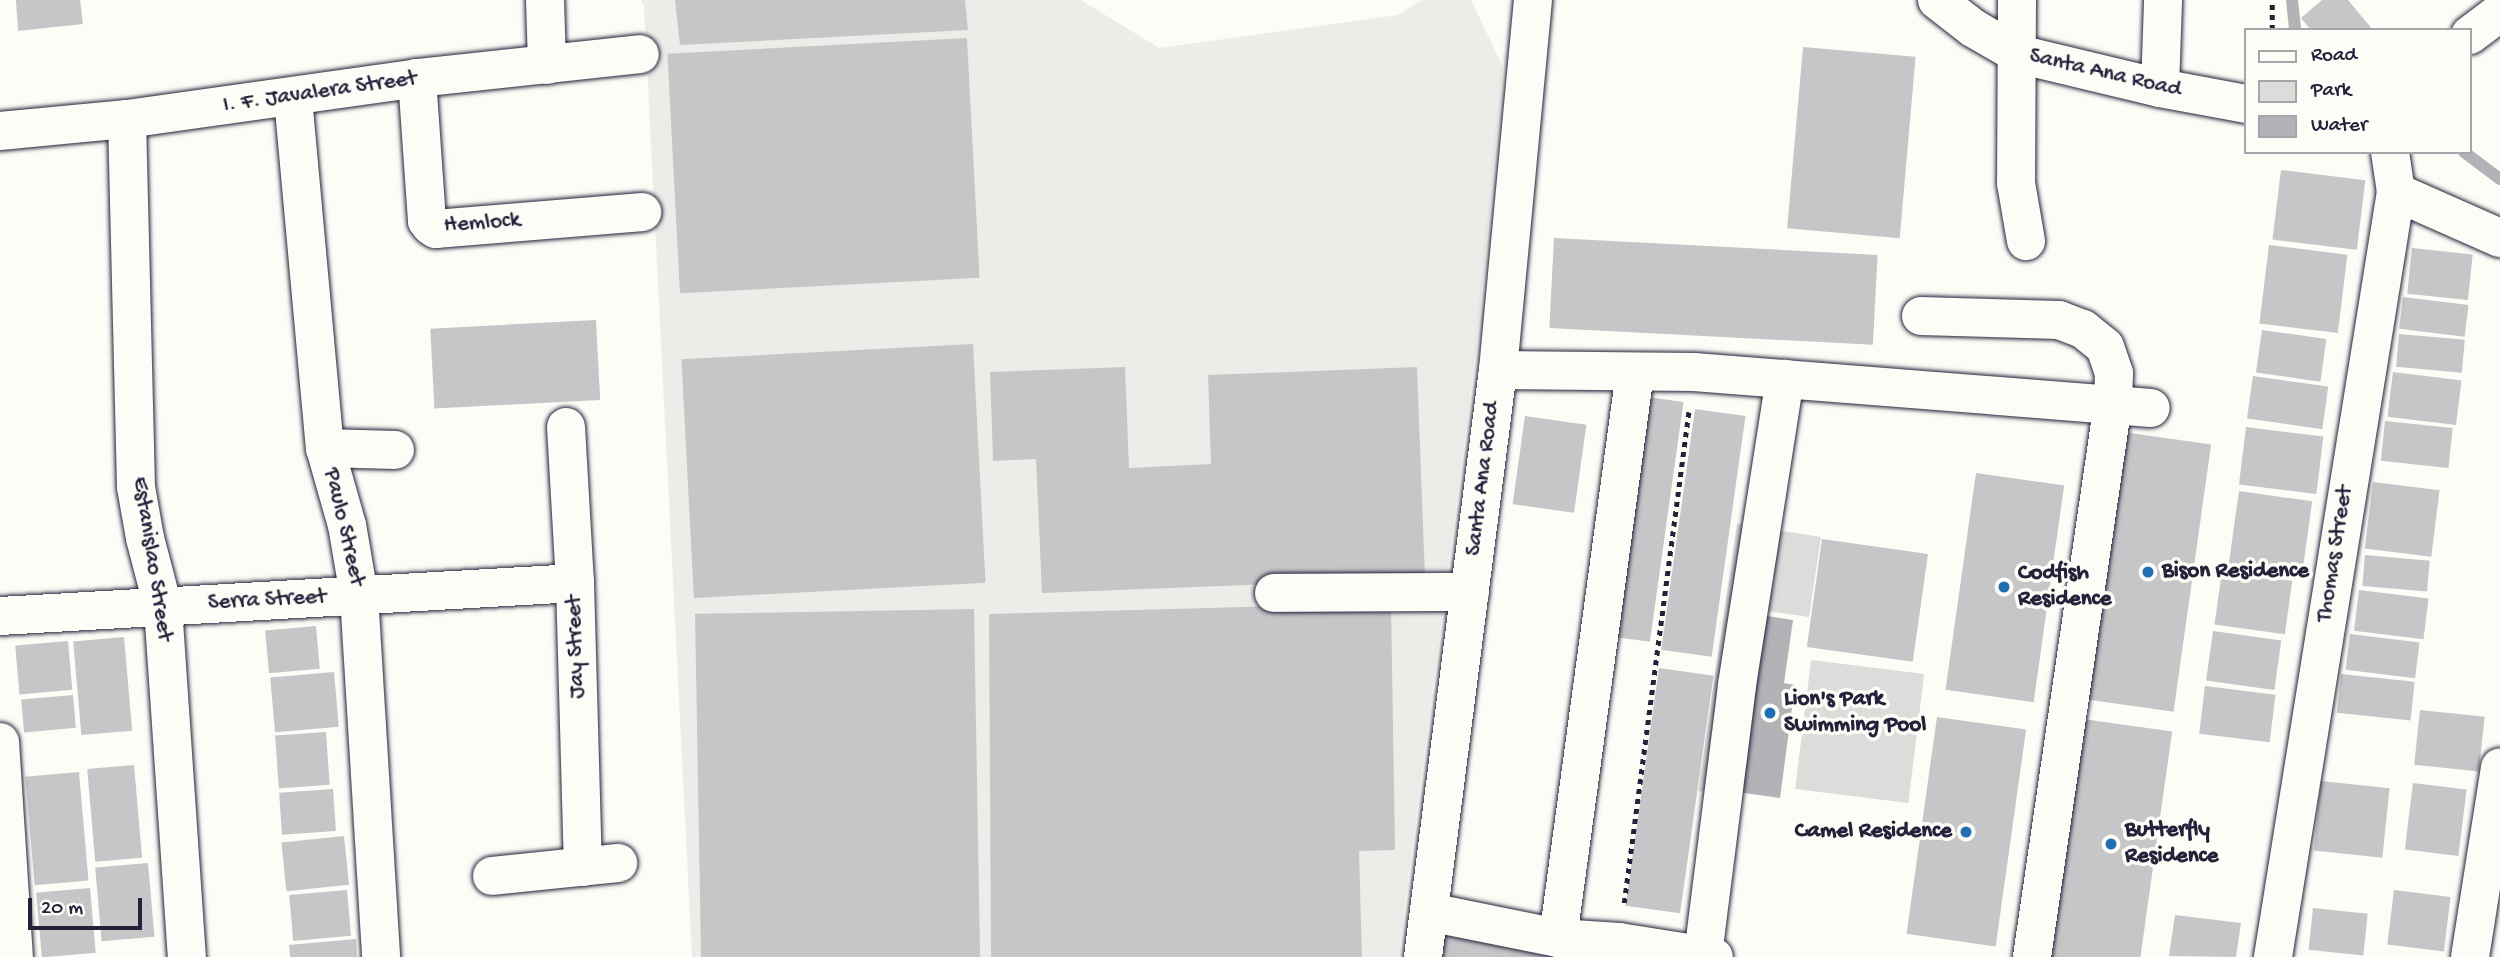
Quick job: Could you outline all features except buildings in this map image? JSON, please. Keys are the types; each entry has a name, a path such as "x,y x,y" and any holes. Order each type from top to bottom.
{"street":[{"path":"545,0 548,65"},
{"name":"Santa Ana Road","path":"1423,957 1498,370 1533,0"},
{"name":"Santa Ana Road","path":"1937,0 1973,28 2018,54 2160,88 2244,104"},
{"path":"2017,0 2016,183 2026,241"},
{"path":"2160,88 2163,0"},
{"path":"2472,33 2500,12"},
{"name":"I. F. Javalera Street","path":"0,131 127,119 293,98 417,78 640,54"},
{"name":"Hemlock","path":"417,78 428,221 436,229 642,212"},
{"name":"Paulo Street","path":"293,98 325,448 347,525 359,596 381,957"},
{"name":"Estanislao Street","path":"127,119 136,487 145,538 163,607 187,957"},
{"name":"Thomas Street","path":"2273,957 2396,192 2390,154"},
{"path":"2396,192 2500,238"},
{"path":"1921,316 2059,320 2083,328 2105,347 2114,373 2113,403 2032,957"},
{"path":"1498,370 1694,372 1969,396 2113,403 2151,408"},
{"path":"1558,938 1635,372"},
{"path":"1429,912 1558,938 1619,942 1709,956 1737,685 1786,379"},
{"name":"Jay Street","path":"492,876 600,865 575,583 566,427"},
{"path":"325,448 395,450"},
{"name":"Serra Street","path":"0,616 575,583"},
{"path":"1274,593 1470,592"},
{"path":"0,742 14,957"},
{"path":"2470,957 2500,767"}],"path":[{"path":"2272,0 2272,28"},
{"path":"1619,942 1694,372"}],"shaded area":[{"path":"641,0 1081,0 1159,48 1398,15 1422,0 1471,0 1503,67 1477,341 1398,957 692,957 644,6"}],"green space":[{"path":"1737,524 1821,537 1809,617 1755,609 1727,795 1698,791"},
{"path":"1811,660 1924,674 1908,803 1795,789"}],"water":[{"path":"1761,615 1793,620 1784,683 1795,685 1780,798 1737,792"}],"waterway":[{"path":"2292,0 2295,28"},
{"path":"2467,154 2500,179"}],"place":[{"name":"Bison Residence","path":"2148,572"},
{"name":"Codfish Residence","path":"2004,587"},
{"name":"Lion's Park Swimming Pool","path":"1770,713"},
{"name":"Camel Residence","path":"1966,832"},
{"name":"Butterfly Residence","path":"2111,844"}]}
